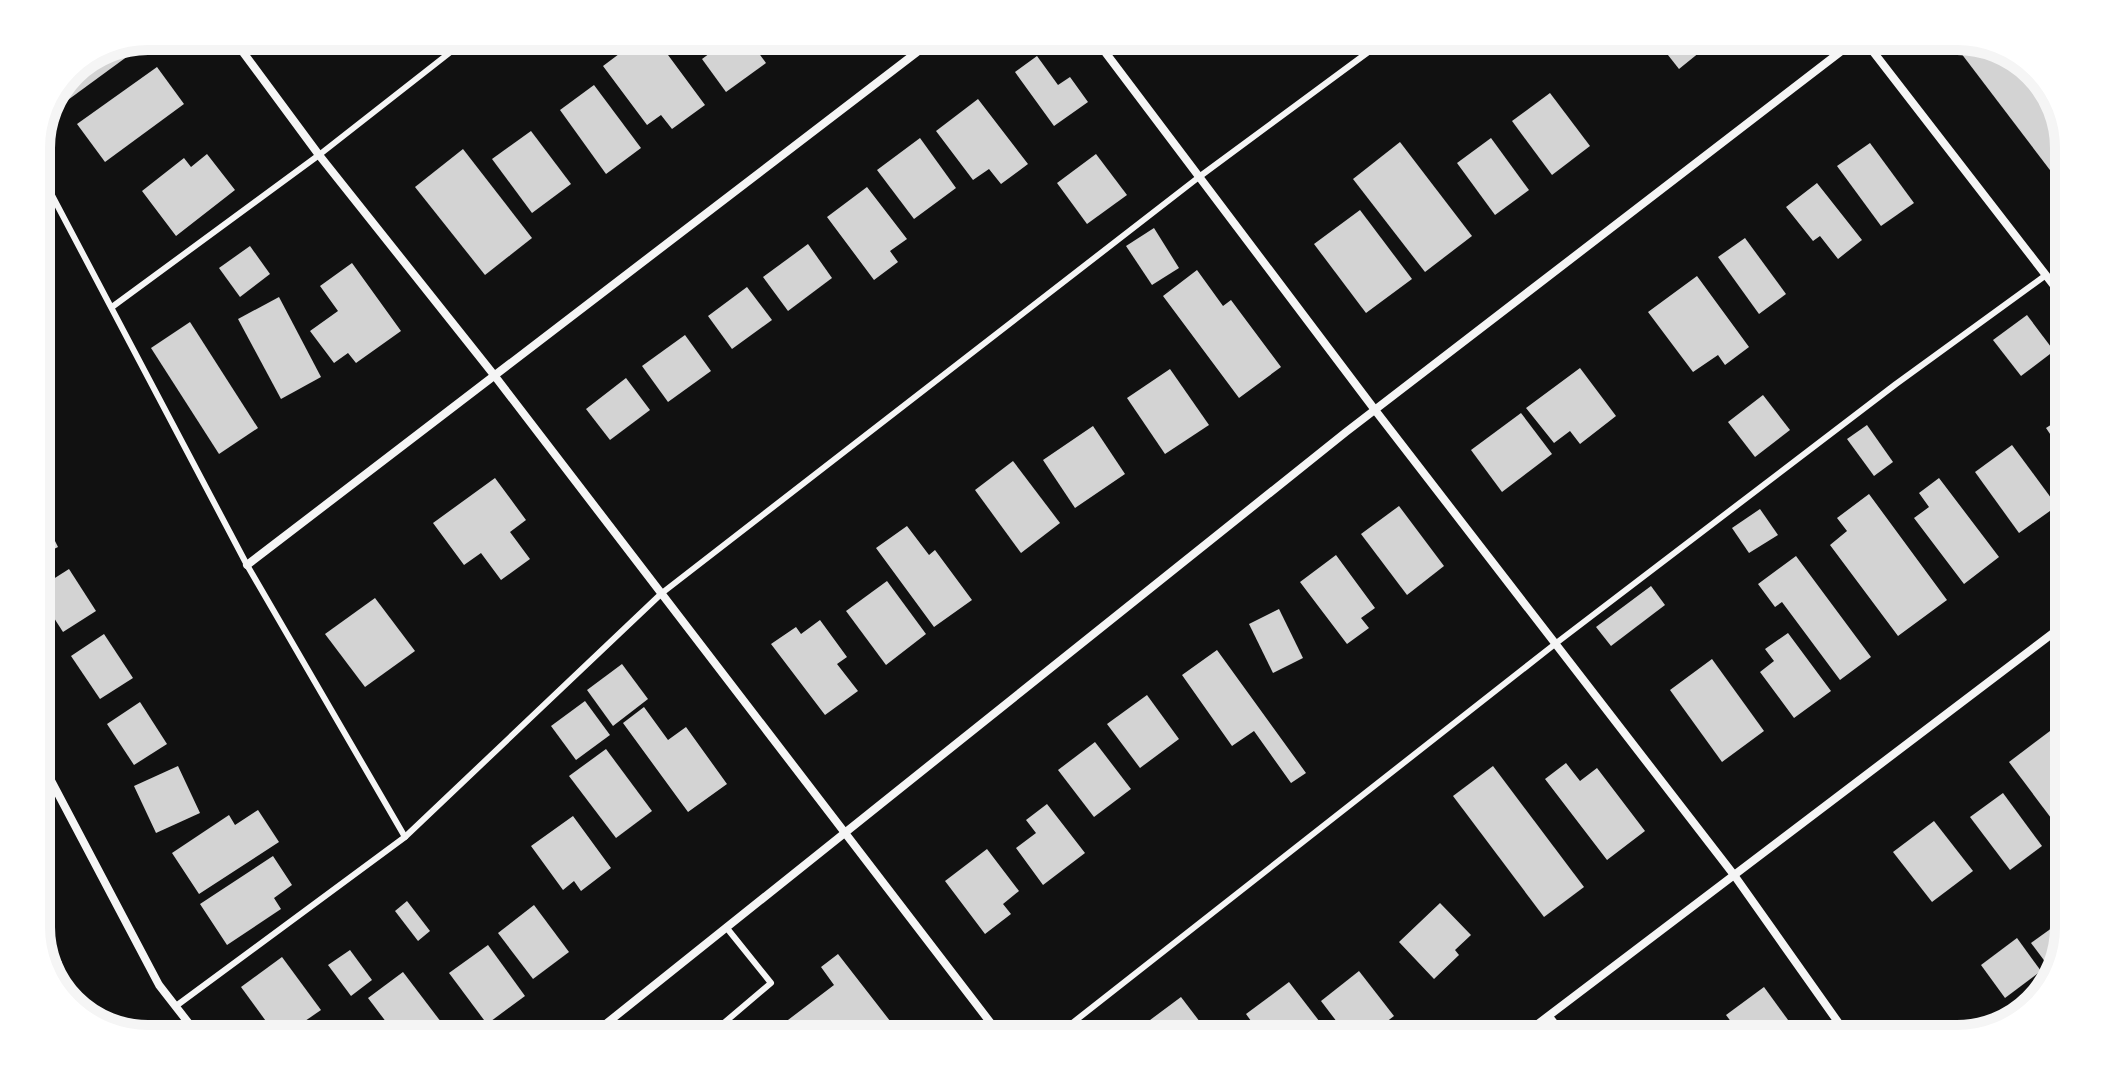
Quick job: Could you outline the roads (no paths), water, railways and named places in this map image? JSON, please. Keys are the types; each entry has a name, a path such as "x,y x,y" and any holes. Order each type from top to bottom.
{"street":[{"path":"241,50 319,155 494,375 992,1025"},
{"path":"247,565 920,50"},
{"path":"1104,50 1375,410 1734,875 1840,1025"},
{"path":"604,1025 1375,410 1843,50"},
{"path":"1872,50 2055,287"},
{"path":"1536,1025 2055,632"},
{"path":"50,779 159,985 190,1025"}],"lane":[{"path":"112,307 319,155 453,50"},
{"path":"176,1006 405,837 662,593 1199,177 1371,50"},
{"path":"50,191 247,565 405,837"},
{"path":"1070,1025 1555,644 2046,275"},
{"path":"722,1025 771,983 726,927"},
{"path":"1549,1015 1557,1025"}]}
